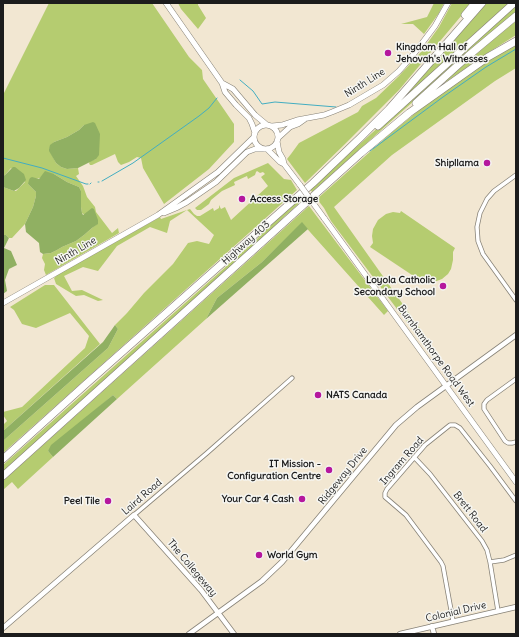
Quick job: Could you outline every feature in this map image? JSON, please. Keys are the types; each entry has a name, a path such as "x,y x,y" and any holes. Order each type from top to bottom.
{"highway":[{"path":"430,62 475,3"},
{"name":"Highway 403","path":"3,459 313,183 389,108 482,3"},
{"path":"360,138 366,136 514,3"},
{"path":"409,113 417,102 516,16"},
{"name":"Highway 403","path":"3,476 355,158 409,113 488,57 516,41"}],"main road":[{"path":"166,3 222,83 225,92 252,124 257,144 265,149 273,147 277,140 276,131 255,115 234,89 222,83"},
{"name":"Ninth Line","path":"269,126 282,125 332,112 349,105 383,85 399,71 413,55 435,26 448,3"},
{"name":"Ninth Line","path":"277,140 290,127 306,119"},
{"path":"254,135 260,127 269,126"},
{"name":"Ninth Line","path":"3,303 158,215 218,172 254,135"},
{"name":"Burnhamthorpe Road West","path":"277,140 279,152 284,164 516,482"},
{"name":"Ninth Line","path":"158,215 176,208 216,182 247,152 255,149 265,149"},
{"name":"Burnhamthorpe Road West","path":"265,149 284,164"}],"street":[{"path":"516,175 494,191 487,199 480,213 477,227 478,242 483,254 516,300"},
{"name":"Ridgeway Drive","path":"189,634 262,581 282,562 396,425 516,335"},
{"name":"Laird Road","path":"3,628 213,448 292,378"},
{"path":"516,380 487,400 484,404 484,409 505,441 508,443 516,442"},
{"name":"Ingram Road","path":"453,621 443,566 406,515 385,497 387,488 429,441 450,425 455,425 460,428 516,501"},
{"name":"Brett Road","path":"414,457 430,474 482,541 490,562 498,611"},
{"name":"The Collegeway","path":"134,515 201,590 234,634"},
{"path":"490,562 504,560 516,555"},
{"name":"Colonial Drive","path":"400,634 516,607"},
{"path":"432,626 434,634"}],"green space":[{"path":"49,3 152,3 189,57 202,70 203,79 234,124 234,142 209,169 164,204 143,168 141,158 137,157 121,165 115,154 90,165 90,161 96,159 84,125 79,130 67,137 54,142 49,149 56,163 67,169 78,168 79,174 76,176 83,186 87,197 95,207 96,212 112,233 118,228 119,233 46,275 44,270 45,264 42,258 43,254 51,253 76,241 97,224 82,213 81,191 79,187 54,174 36,179 28,184 36,192 36,196 33,207 25,224 12,238 3,235 3,187 16,191 25,182 11,168 3,176 3,95"},
{"path":"178,3 198,3 206,18 198,29 181,9"},
{"path":"434,3 444,3 439,13 424,34 413,24 401,24 427,17"},
{"path":"452,3 472,3 399,90 305,183 287,159 299,143 358,112 362,106 376,98 421,52 439,27"},
{"path":"486,3 510,3 403,99 402,98"},
{"path":"516,4 516,12 481,41 312,192 310,189"},
{"path":"516,21 516,35 446,82 445,81 488,44"},
{"path":"516,44 516,68 495,81 392,155 334,207 426,337 421,341 331,221 317,199 391,133 429,102 483,64"},
{"path":"93,122 95,123 100,134 99,155 96,159 78,168 67,169 56,163 49,151 50,145 79,130 84,125"},
{"path":"268,163 284,179 291,180 297,190 3,453 3,441 108,348 118,329 115,325 173,264 188,243 197,241 209,244 214,235 187,210 190,209 194,214 200,216 213,208 214,211 219,208 219,205 221,209 225,207 231,220 268,186 261,177 265,174 263,172 260,173 257,171 255,175 248,179 247,176 234,182 235,185 222,191 201,210 197,210 195,208 234,178"},
{"path":"13,167 24,174 26,180 14,191 3,187 3,176"},
{"path":"45,171 79,187 81,191 81,207 83,215 92,208 94,209 98,224 76,241 51,253 43,254 40,252 39,243 26,232 25,224 33,207 36,196 36,192 28,184 29,180 32,177 39,179"},
{"path":"302,197 304,199 256,244 3,473 3,465 257,239"},
{"path":"309,206 388,311 384,315 302,223 262,262 217,298 206,319 117,399 113,395 48,451 53,457 18,489 12,482 3,490 3,481"},
{"path":"187,210 170,221 167,233 150,227 117,246 98,271 83,267 64,276 72,291 82,290 103,300 98,301 84,295 76,296 56,284 54,278 57,275 160,217 161,219"},
{"path":"401,211 455,248 453,252 451,269 442,279 424,283 370,247 373,243 373,229 378,220 386,214 393,212 400,213"},
{"path":"302,222 308,229 206,319 217,298 262,262"},
{"path":"3,235 6,235 9,238 4,248 11,251 17,265 9,269 5,280 7,291 3,294"},
{"path":"45,285 54,285 100,344 3,431 3,425 7,421 3,415 3,412 22,407 85,348 89,336 70,313 36,328 22,324 14,310 10,307"},
{"path":"115,325 118,329 108,348 3,441 3,431 103,342"},
{"path":"113,395 117,399 53,457 48,451 51,445"}],"waterway":[{"path":"370,151 443,97 486,67 516,49"},
{"path":"240,80 253,91 262,104 275,102 336,107"},
{"path":"102,181 133,163 199,116 209,108 217,98"},
{"path":"3,158 42,168 88,184"}],"place":[{"name":"Kingdom Hall of Jehovah's Witnesses","path":"388,53"},
{"name":"Shipllama","path":"487,163"},
{"name":"Access Storage","path":"242,199"},
{"name":"Loyola Catholic Secondary School","path":"443,286"},
{"name":"NATS Canada","path":"318,395"},
{"name":"IT Mission - Configuration Centre","path":"329,470"},
{"name":"Your Car 4 Cash","path":"302,499"},
{"name":"Peel Tile","path":"108,501"},
{"name":"World Gym","path":"259,555"}]}
